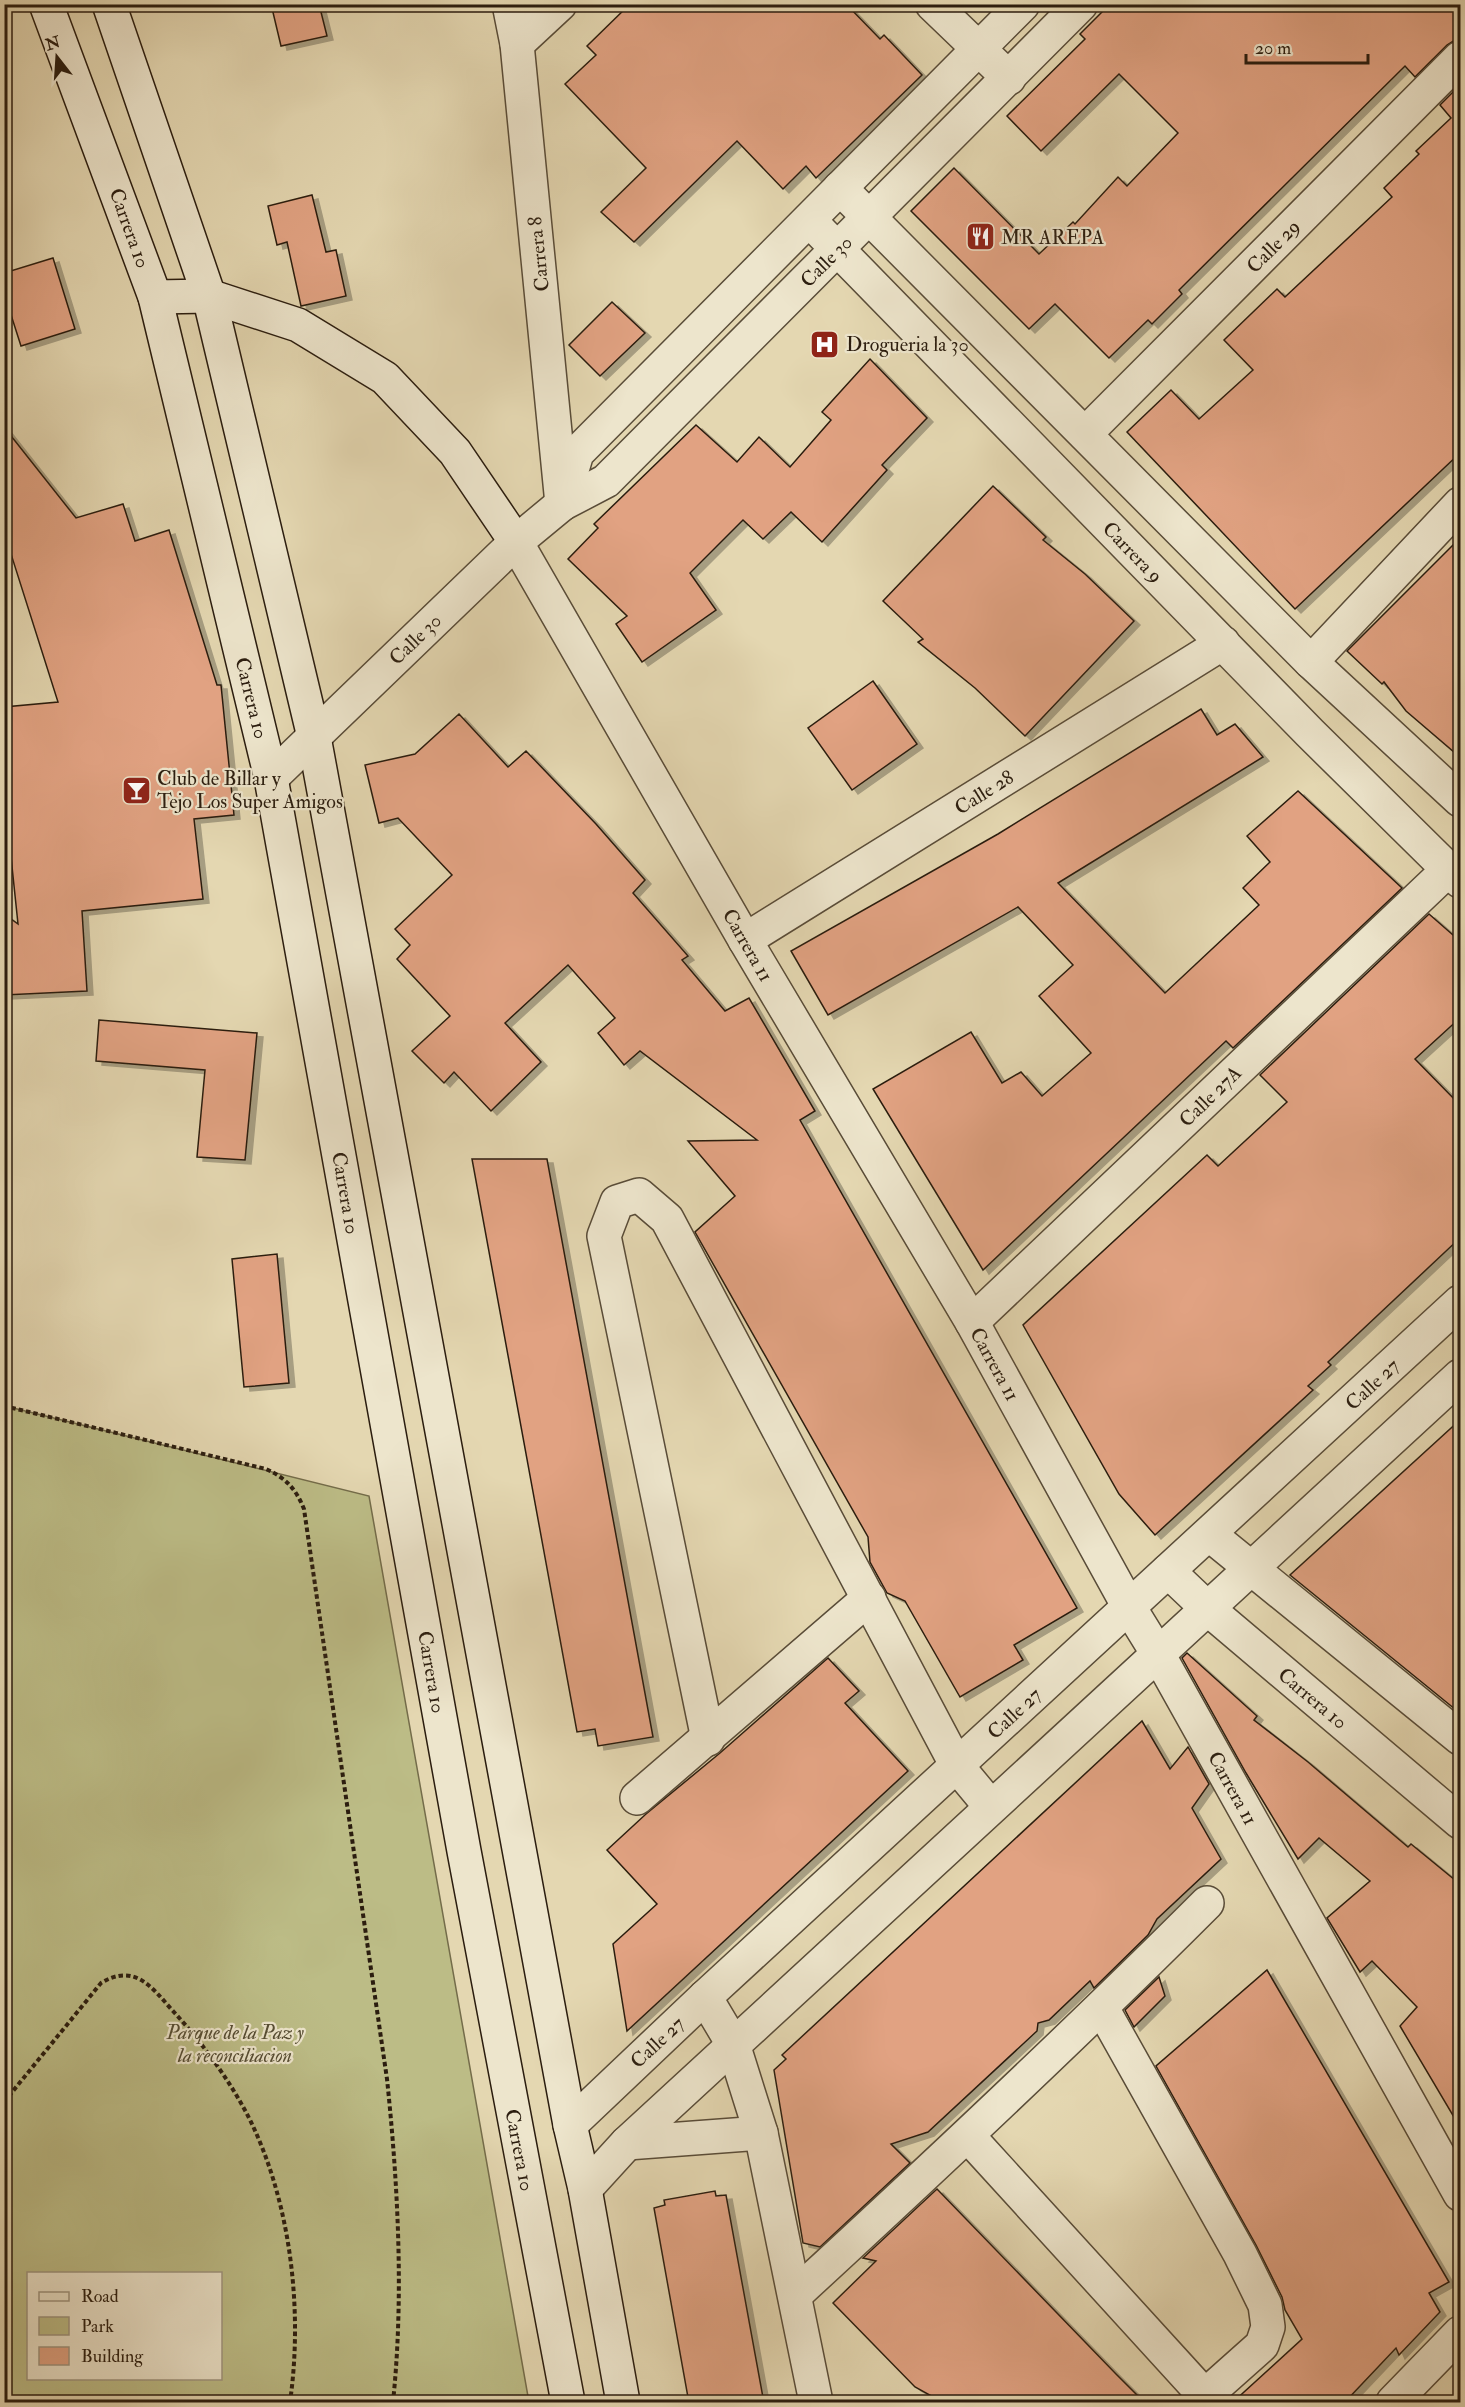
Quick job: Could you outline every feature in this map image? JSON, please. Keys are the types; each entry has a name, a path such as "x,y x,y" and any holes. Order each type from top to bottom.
{"street":[{"path":"109,4 209,296 314,737 623,2403"},
{"name":"Carrera 8","path":"509,4 517,44 562,504"},
{"path":"517,44 560,4"},
{"path":"932,4 1008,78"},
{"name":"Calle 30","path":"562,504 576,453 1023,4"},
{"name":"Calle 30","path":"271,778 516,542 562,504 606,481 1081,4"},
{"name":"Carrera 10","path":"51,7 155,297 271,778 464,1851 567,2403"},
{"name":"Calle 29","path":"1085,434 1461,58"},
{"path":"840,189 1311,662 1461,800"},
{"name":"Carrera 9","path":"808,220 1454,876"},
{"name":"Carrera 11","path":"155,297 209,296 298,325 385,378 455,452 516,542 745,940 972,1322 1461,2194"},
{"path":"1311,662 1461,504"},
{"name":"Calle 28","path":"745,940 1223,643"},
{"name":"Calle 27A","path":"972,1322 1454,876"},
{"path":"708,1739 604,1236 617,1202 639,1195 667,1219 957,1766 991,1807"},
{"name":"Calle 27","path":"570,2125 705,1997 1461,1302"},
{"path":"585,2189 627,2142 1461,1376"},
{"path":"1209,1534 1461,1738"},
{"name":"Carrera 10","path":"1168,1572 1208,1609 1461,1822"},
{"path":"637,1798 869,1598"},
{"path":"795,2295 968,2136 1102,2008 1207,1903"},
{"path":"705,1997 733,2044 761,2133 816,2403"},
{"path":"968,2136 1202,2399 1262,2346 1268,2327 1265,2305 1240,2254 1102,2008"},
{"path":"627,2142 761,2133"},
{"path":"1393,2403 1461,2333"}],"path":[{"path":"4,1406 266,1469 281,1476 299,1495 304,1509 385,2067 394,2152 398,2236 396,2375 393,2403"},
{"path":"4,2102 101,1983 113,1976 128,1975 141,1979 153,1988 231,2087 256,2133 270,2173 289,2247 294,2284 294,2356 290,2403"}],"green space":[{"name":"Parque de la Paz y la reconciliacion","path":"5,1406 369,1496 529,2402 5,2402"}],"building":[{"path":"271,4 319,4 327,36 281,46"},
{"path":"630,4 846,4 880,39 884,35 922,75 816,178 806,166 783,189 737,141 634,242 601,212 646,168 565,84 596,55 587,46"},
{"path":"1110,4 1461,4 1461,40 1455,40 1447,45 1415,77 1405,66 1179,290 1182,294 1152,324 1148,320 1109,358 1055,304 1029,329 911,211 954,168 1039,254 1073,222 1075,224 1118,177 1127,186 1178,133 1119,74 1041,151 1007,116 1085,39 1080,34"},
{"path":"1461,84 1461,452 1295,609 1127,432 1171,390 1199,419 1253,370 1224,340 1277,289 1285,297 1392,197 1384,188 1419,154 1416,151 1451,118 1440,105"},
{"path":"312,195 326,252 336,250 346,296 301,306 287,242 277,245 268,206"},
{"path":"53,258 75,329 21,346 4,293 4,273"},
{"path":"612,302 645,333 600,376 569,345"},
{"path":"870,359 927,418 882,465 887,470 822,542 791,512 763,539 743,520 690,573 716,610 642,662 616,624 627,616 568,559 598,528 594,524 696,425 737,462 759,437 790,467 831,420 822,412"},
{"path":"4,427 76,518 123,504 135,541 169,530 217,685 221,685 234,815 194,819 203,899 82,911 87,991 4,995 4,914 18,924 4,790 4,707 58,702 4,532"},
{"path":"993,486 1046,537 1043,540 1085,574 1134,621 1025,736 975,688 918,642 923,639 883,601"},
{"path":"1461,537 1461,758 1406,711 1384,682 1382,684 1347,651"},
{"path":"873,681 917,744 852,790 808,728"},
{"path":"1201,709 1217,735 1235,724 1263,757 1058,883 1165,993 1259,905 1243,888 1270,862 1247,836 1298,791 1402,888 1233,1048 1226,1041 983,1270 873,1089 971,1032 1002,1083 1021,1072 1042,1096 1091,1053 1039,996 1073,965 1018,907 828,1015 791,951 998,834"},
{"path":"459,714 508,767 526,751 596,824 645,880 633,893 688,956 682,960 725,1011 749,998 815,1111 800,1120 1077,1608 1014,1645 1023,1660 960,1697 905,1601 887,1593 870,1562 868,1537 695,1232 735,1196 688,1141 757,1140 640,1051 624,1065 598,1033 615,1018 568,965 505,1023 541,1062 491,1111 454,1072 444,1083 412,1051 450,1016 397,959 410,945 395,929 452,875 398,818 379,823 365,765 415,754"},
{"path":"1429,914 1461,942 1461,1017 1415,1059 1461,1106 1461,1237 1328,1362 1331,1365 1308,1386 1313,1390 1155,1535 1119,1494 1023,1325 1207,1155 1218,1166 1287,1102 1260,1075"},
{"path":"99,1020 257,1033 245,1160 197,1157 205,1070 96,1061"},
{"path":"472,1159 547,1159 653,1737 598,1746 595,1729 577,1732"},
{"path":"277,1254 289,1383 244,1387 232,1259"},
{"path":"1461,1419 1461,1714 1290,1575"},
{"path":"1187,1653 1257,1716 1254,1720 1308,1762 1408,1847 1411,1844 1461,1885 1461,2129 1400,2026 1417,2007 1372,1961 1360,1972 1327,1918 1370,1881 1319,1838 1298,1859 1246,1773 1182,1658"},
{"path":"828,1658 859,1691 845,1703 908,1771 627,2031 613,1944 657,1904 607,1850"},
{"path":"1142,1721 1170,1769 1188,1747 1209,1784 1192,1808 1221,1859 1157,1919 1148,1935 1094,1988 1090,1981 1049,2020 1038,2023 1037,2031 928,2132 891,2144 910,2163 820,2247 803,2243 774,2070 786,2059 782,2055"},
{"path":"1267,1970 1449,2282 1429,2293 1440,2312 1399,2355 1396,2348 1344,2403 1232,2403 1302,2339 1285,2310 1282,2297 1256,2245 1156,2066"},
{"path":"1159,1977 1165,1996 1134,2027 1125,2010"},
{"path":"937,2189 1145,2403 944,2403 915,2387 833,2303 876,2261 863,2258"},
{"path":"715,2191 716,2196 726,2195 764,2403 689,2403 654,2208 665,2205 664,2200"}],"place":[{"name":"MR AREPA","path":"980,237"},
{"name":"Drogueria la 30","path":"825,344"},
{"name":"Club de Billar y Tejo Los Super Amigos","path":"136,790"}]}
